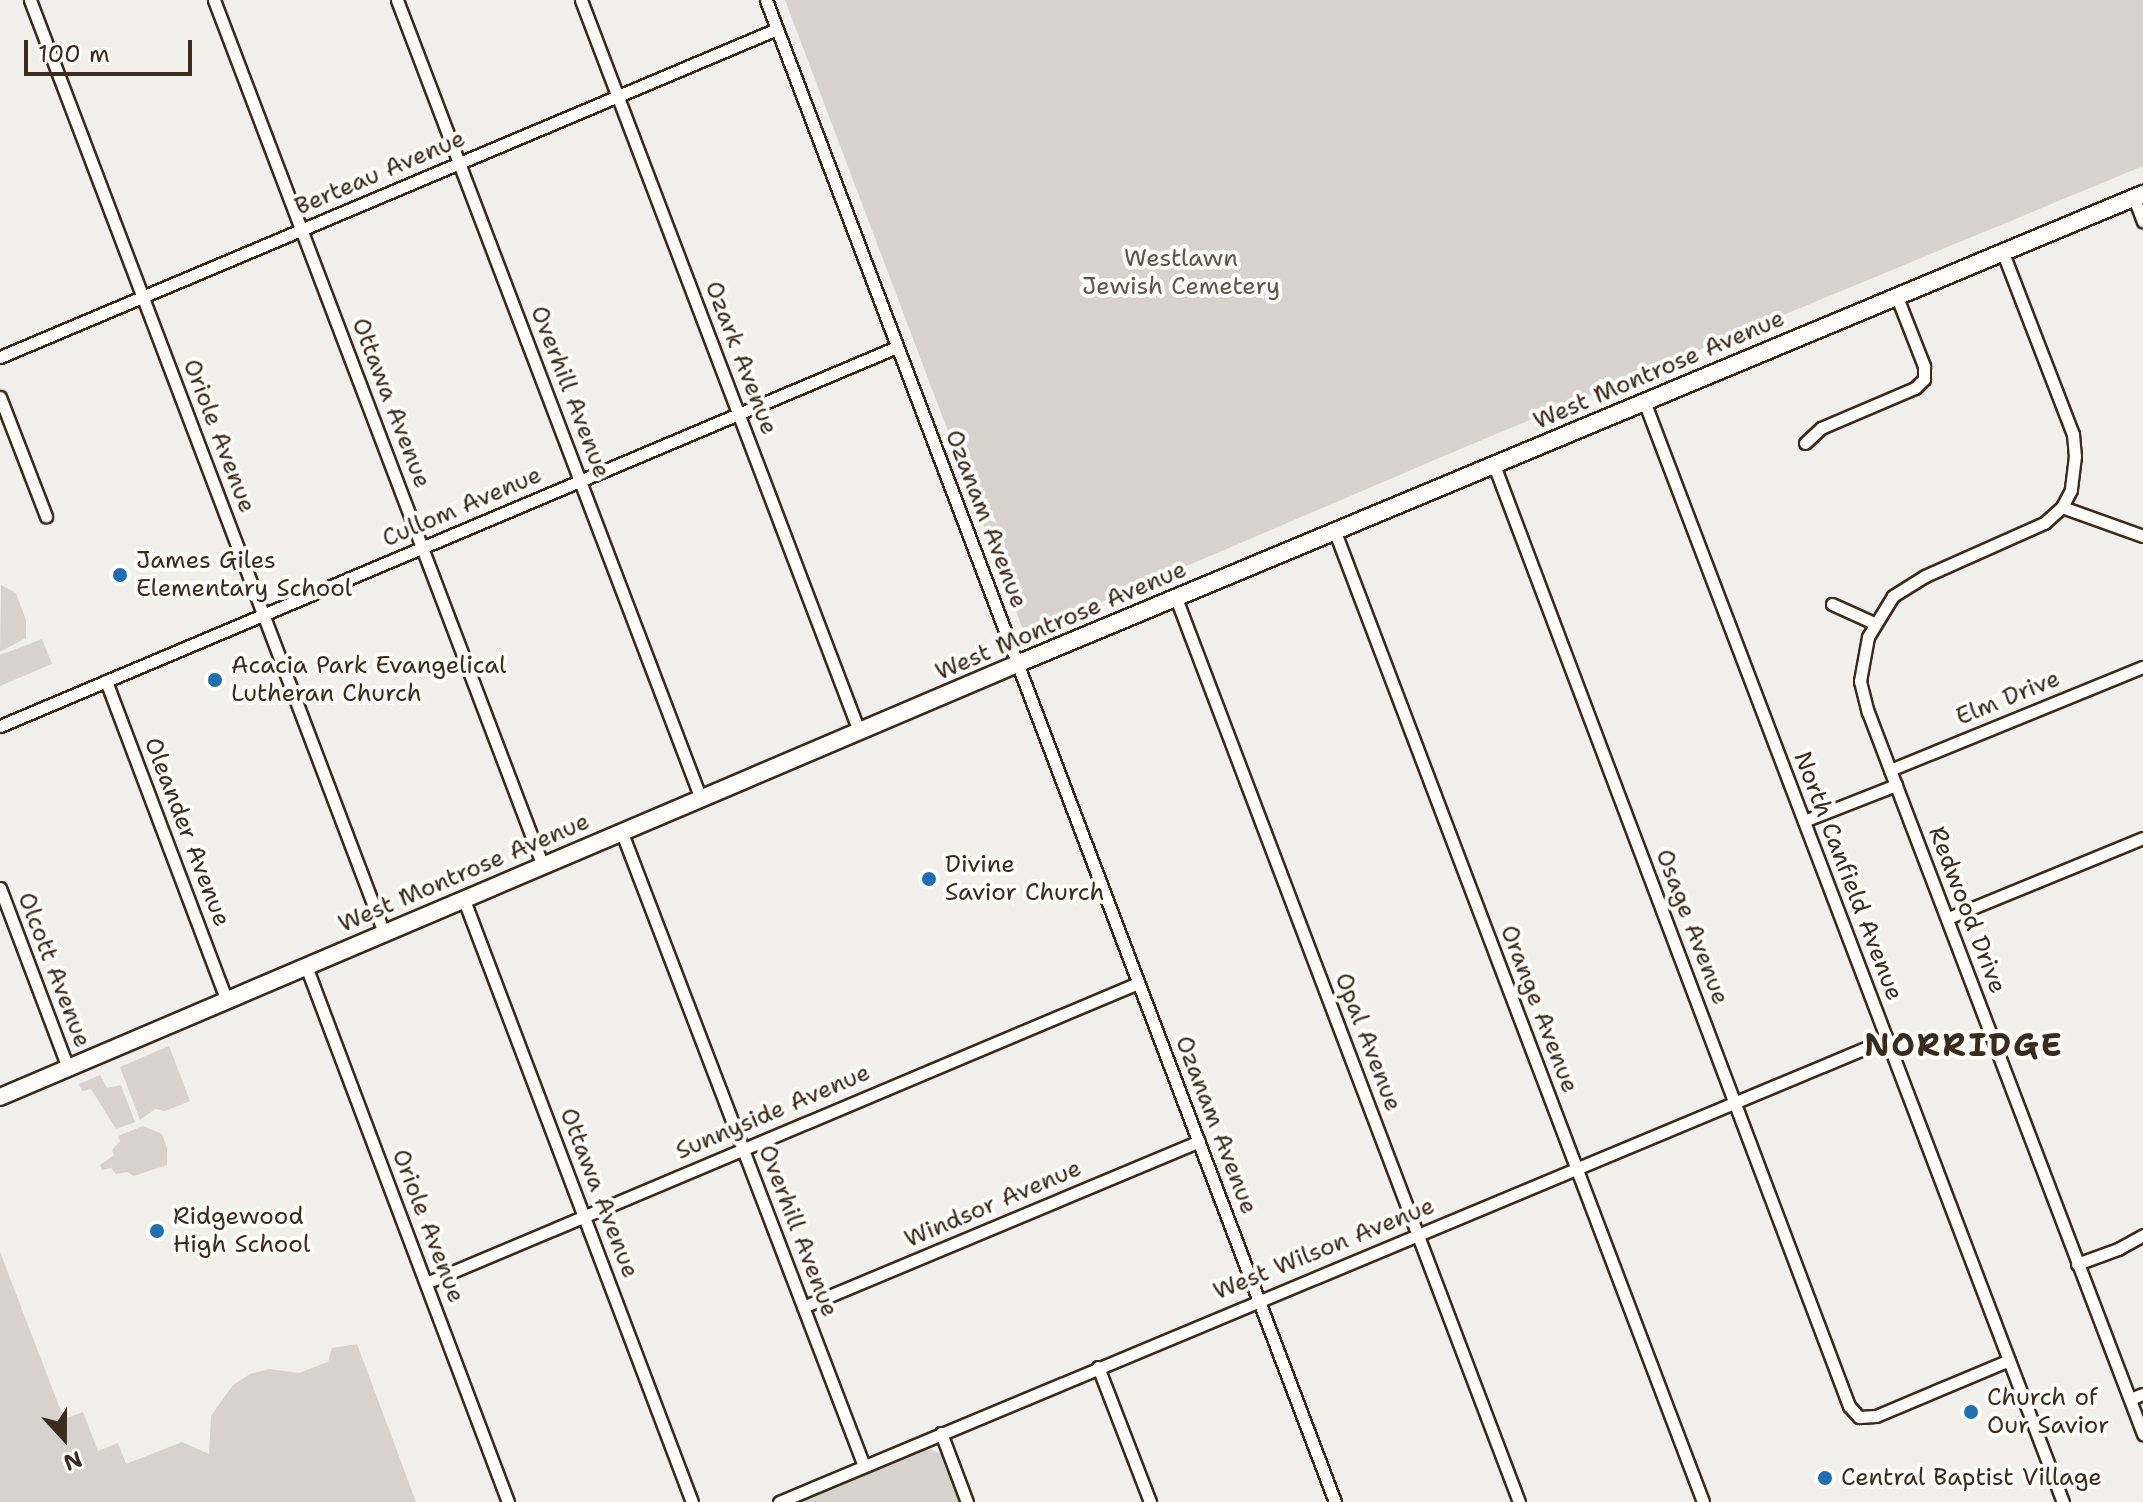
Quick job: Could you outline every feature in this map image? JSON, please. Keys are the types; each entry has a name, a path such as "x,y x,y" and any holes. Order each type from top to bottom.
{"street":[{"name":"Oriole Avenue","path":"30,0 384,933"},
{"name":"Ottawa Avenue","path":"214,0 543,866"},
{"name":"Overhill Avenue","path":"397,0 701,799"},
{"name":"Ozark Avenue","path":"581,0 859,731"},
{"name":"Ozanam Avenue","path":"766,0 1335,1502"},
{"name":"Berteau Avenue","path":"0,357 777,29"},
{"path":"2138,196 2143,221"},
{"name":"West Montrose Avenue","path":"0,1097 1017,664 2138,196"},
{"path":"2003,253 2073,434 2074,474 2062,507 2143,536"},
{"path":"1805,443 1821,428 1915,388 1924,379 1924,366 1897,297"},
{"name":"Cullom Avenue","path":"0,726 897,347"},
{"path":"0,397 46,516"},
{"name":"North Canfield Avenue","path":"1644,401 2063,1502"},
{"name":"Osage Avenue","path":"1494,465 1849,1406 1859,1417 1876,1416 2009,1360"},
{"name":"Redwood Drive","path":"2062,507 2035,529 1908,585 1893,596 1874,623 1864,652 1860,681 1868,712 2143,1434"},
{"name":"Orange Avenue","path":"1335,532 1703,1502"},
{"name":"Opal Avenue","path":"1176,598 1519,1502"},
{"path":"1832,604 1874,623"},
{"name":"Elm Drive","path":"1890,770 2143,667"},
{"name":"Oleander Avenue","path":"106,681 226,999"},
{"path":"1804,821 1896,785"},
{"name":"Overhill Avenue","path":"622,833 864,1466"},
{"path":"1948,918 2143,838"},
{"name":"Olcott Avenue","path":"0,888 68,1068"},
{"name":"Ottawa Avenue","path":"464,900 692,1502"},
{"name":"Oriole Avenue","path":"306,966 508,1502"},
{"name":"Sunnyside Avenue","path":"426,1283 1138,983"},
{"name":"West Wilson Avenue","path":"779,1502 1887,1039"},
{"name":"Windsor Avenue","path":"803,1307 1199,1141"},
{"path":"2077,1264 2118,1249 2143,1235"},
{"path":"1098,1367 1150,1502"},
{"path":"2130,1399 2143,1394"},
{"path":"941,1433 967,1502"}],"green space":[{"name":"Westlawn Jewish Cemetery","path":"785,0 2143,0 2143,166 1465,447 1025,635"},
{"path":"1,585 16,593 26,620 26,638 0,652"},
{"path":"42,639 52,664 0,686 0,655"},
{"path":"169,1046 190,1101 165,1111 155,1109 140,1120 120,1067"},
{"path":"100,1075 107,1088 121,1085 135,1122 116,1129 91,1089 82,1091 79,1084"},
{"path":"143,1126 162,1134 167,1148 167,1165 134,1176 127,1172 116,1174 111,1168 102,1170 100,1165 114,1155 112,1150 120,1141 118,1136"},
{"path":"0,1252 64,1419 83,1412 98,1451 118,1443 126,1464 182,1442 209,1454 211,1416 233,1385 250,1374 269,1369 299,1373 328,1362 332,1348 357,1344 416,1502 0,1502"},
{"path":"928,1448 941,1454 959,1502 800,1502"}],"place":[{"name":"James Giles Elementary School","path":"120,575"},
{"name":"Acacia Park Evangelical Lutheran Church","path":"215,680"},
{"name":"Divine Savior Church","path":"929,879"},
{"name":"Ridgewood High School","path":"157,1231"},
{"name":"Church of Our Savior","path":"1971,1412"},
{"name":"Central Baptist Village","path":"1825,1478"}],"district":[{"name":"NORRIDGE","path":"1964,1045"}]}
